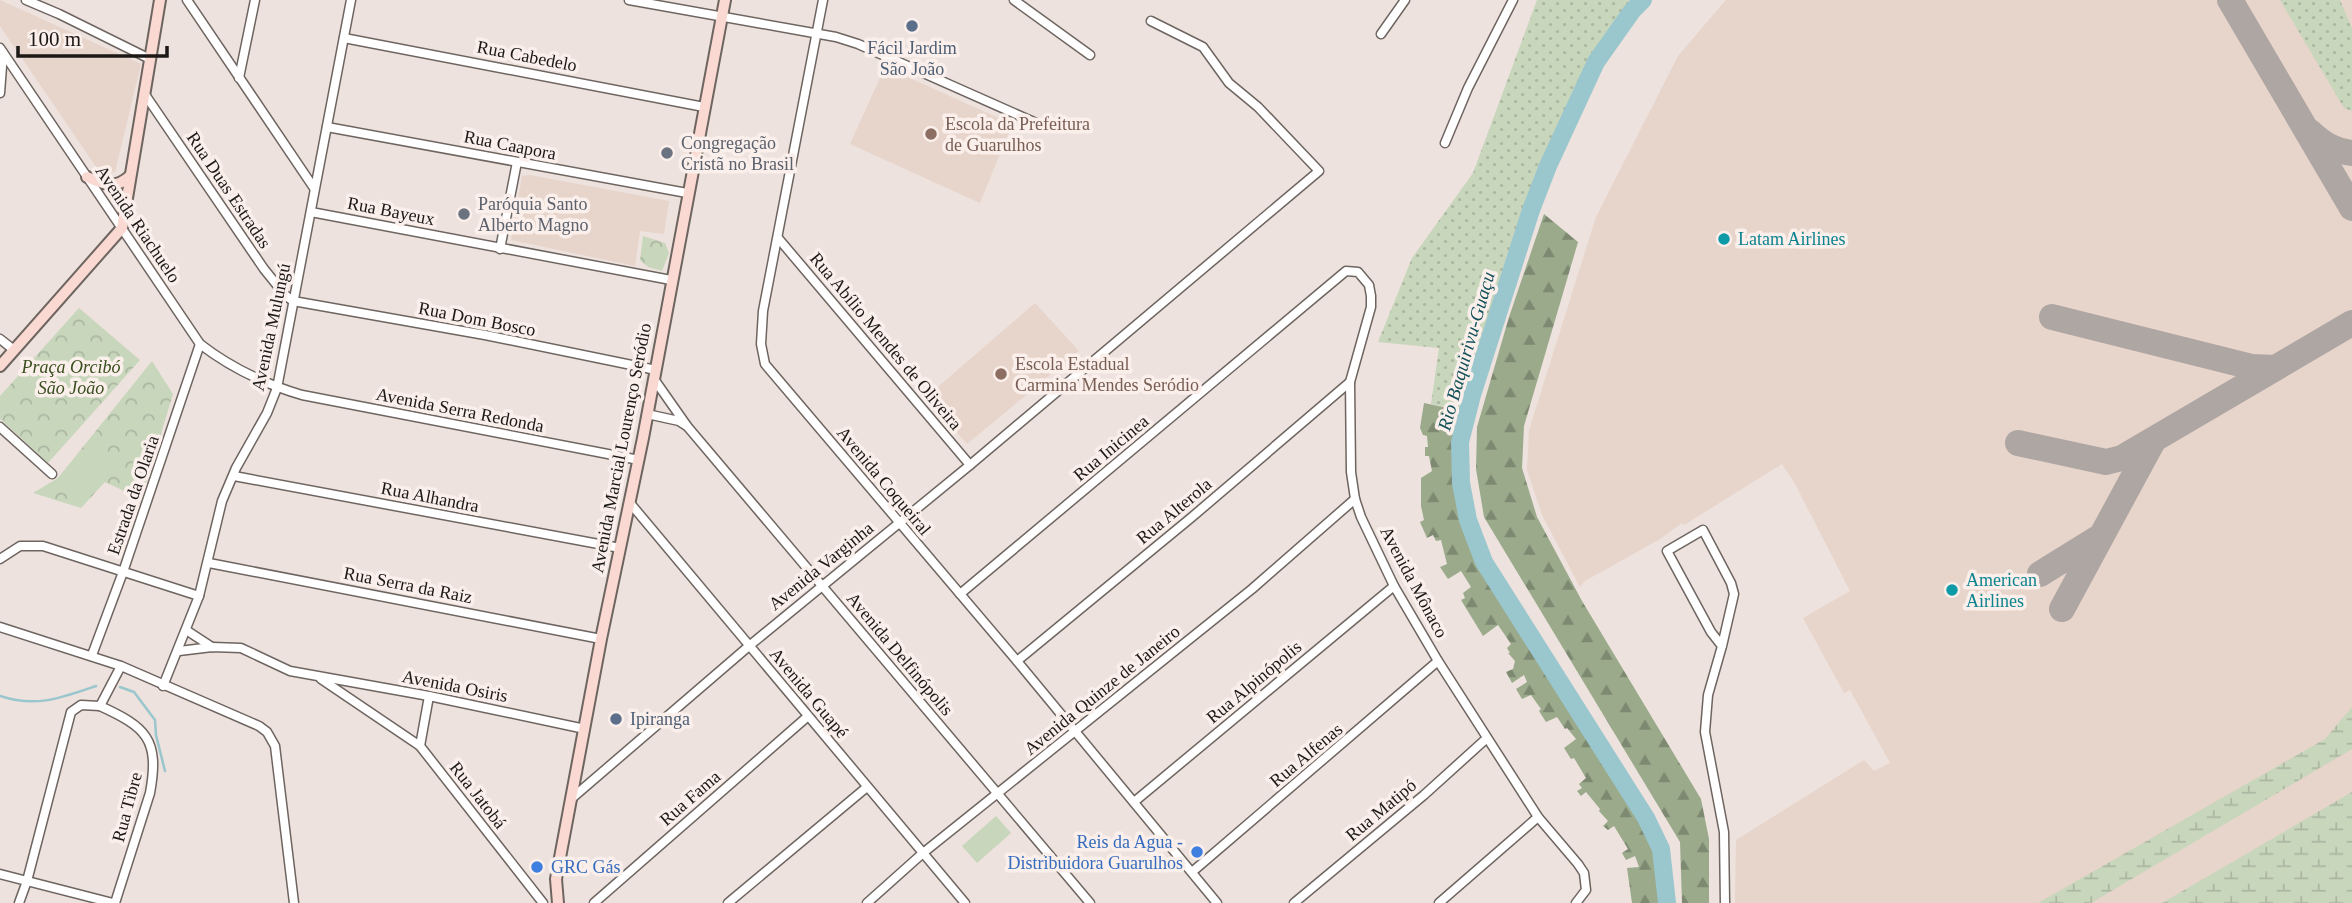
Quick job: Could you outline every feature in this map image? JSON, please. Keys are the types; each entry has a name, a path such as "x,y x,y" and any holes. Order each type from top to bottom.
{"main road":[{"path":"0,366 122,228 160,0"},
{"name":"Avenida Marcial Lourenço Seródio","path":"558,903 556,879 601,639 648,414 725,0"},
{"path":"87,177 111,186 121,184 130,176"}],"street":[{"path":"26,0 150,59"},
{"path":"187,0 314,188"},
{"path":"239,78 255,0"},
{"name":"Avenida Mulungú","path":"163,686 199,596 222,501 245,451 267,413 277,387 351,0"},
{"path":"629,0 858,44 1044,126"},
{"name":"Avenida Coqueiral","path":"823,0 761,331 765,364 1217,903"},
{"path":"1014,0 1090,55"},
{"path":"1381,34 1405,0"},
{"path":"1446,143 1468,88 1513,0"},
{"name":"Avenida Varginha","path":"571,799 749,646 970,465 1319,172 1258,107 1229,83 1203,47 1151,21"},
{"name":"Rua Cabedelo","path":"344,38 704,107"},
{"path":"0,93 1,51"},
{"name":"Avenida Riachuelo","path":"1,51 200,344 227,364 277,387"},
{"name":"Rua Duas Estradas","path":"144,93 264,269 293,301"},
{"name":"Rua Caapora","path":"327,127 687,193"},
{"path":"500,249 517,162"},
{"name":"Rua Bayeux","path":"311,212 671,280"},
{"name":"Rua Abílio Mendes de Oliveira","path":"778,238 970,465"},
{"name":"Avenida Mônaco","path":"1346,271 1358,272 1364,277 1371,296 1371,307 1350,382 1350,437 1355,499 1394,586 1438,661 1538,817 1578,863 1587,882 1583,897 1576,903"},
{"name":"Rua Inicinea","path":"960,594 1346,271"},
{"name":"Rua Dom Bosco","path":"293,301 485,335 655,375"},
{"path":"0,340 14,350"},
{"name":"Estrada da Olaria","path":"92,654 124,572 200,344"},
{"name":"Avenida Delfinópolis","path":"655,375 687,426 1090,903"},
{"name":"Rua Alterola","path":"1017,662 1350,382"},
{"name":"Avenida Serra Redonda","path":"277,387 302,395 419,419 639,460"},
{"path":"648,414 679,421 687,426"},
{"path":"0,427 52,474"},
{"name":"Rua Alhandra","path":"234,476 620,548"},
{"name":"Avenida Quinze de Janeiro","path":"867,903 923,853 1252,589 1355,499"},
{"name":"Avenida Guapé","path":"630,503 965,903"},
{"path":"1722,646 1667,551 1703,530 1734,594 1722,646 1708,695 1705,732 1724,832 1725,903"},
{"path":"0,559 20,547 43,546 199,596"},
{"name":"Rua Serra da Raiz","path":"209,563 601,639"},
{"name":"Rua Alpinópolis","path":"1134,802 1394,586"},
{"path":"0,627 92,654 259,726 275,746 294,903"},
{"name":"Avenida Osiris","path":"187,630 212,647"},
{"name":"Avenida Osiris","path":"179,651 212,647 241,648 277,667 319,678 429,696 585,729"},
{"name":"Rua Alfenas","path":"1192,872 1438,661"},
{"path":"19,903 71,712 81,705 100,706 121,666"},
{"name":"Avenida Osiris","path":"319,678 420,746"},
{"path":"420,746 429,696"},
{"name":"Rua Tibre","path":"0,874 114,903 150,793 154,775 153,754 140,727 130,719 100,706"},
{"name":"Rua Fama","path":"594,903 807,717"},
{"name":"Rua Matipó","path":"1294,903 1488,738"},
{"name":"Rua Jatobá","path":"420,746 543,903"},
{"path":"728,903 867,787"},
{"path":"1438,903 1538,817"}],"shaded area":[{"path":"0,0 141,64 115,172 101,174 0,26"},
{"path":"1726,0 2352,0 2352,903 1735,903 1736,840 1864,760 1874,771 1890,763 1850,690 1844,693 1803,618 1850,591 1782,464 1684,525 1682,523 1660,539 1585,581 1580,587 1542,515 1527,470 1529,430 1596,217 1678,56"},
{"name":"Escola da Prefeitura de Guarulhos","path":"885,67 1012,124 980,203 850,144"},
{"path":"530,175 669,201 664,234 640,231 635,266 511,240 522,176"},
{"name":"Escola Estadual Carmina Mendes Seródio","path":"1035,303 1079,351 967,444 925,398"}],"green space":[{"path":"1537,0 1644,0 1632,11 1564,115 1518,250 1468,412 1431,404 1439,348 1378,342 1412,258 1473,173"},
{"path":"2280,0 2340,0 2352,28 2352,111 2344,108"},
{"path":"1544,214 1578,242 1524,426 1522,468 1537,517 1582,601 1701,799 1709,839 1709,903 1682,903 1680,842 1484,517 1476,469 1477,427 1509,317"},
{"path":"643,236 665,243 669,253 662,271 648,267 640,260"},
{"name":"Praça Orcibó São João","path":"79,308 140,360 48,463 0,419 0,396"},
{"path":"152,361 173,394 141,499 105,482 81,508 33,493 58,478"},
{"path":"1424,403 1462,411 1453,448 1455,485 1479,564 1561,692 1587,738 1616,775 1639,816 1663,878 1664,903 1632,903 1627,868 1639,867 1635,856 1626,860 1622,853 1628,849 1614,826 1608,830 1603,826 1608,821 1600,809 1586,792 1581,796 1577,791 1582,788 1579,784 1586,778 1574,758 1571,759 1564,748 1576,739 1557,717 1546,722 1531,695 1522,699 1516,689 1527,682 1524,675 1512,683 1506,672 1513,669 1515,661 1508,653 1507,648 1511,644 1498,625 1483,636 1461,600 1465,598 1463,593 1471,587 1461,571 1448,579 1440,567 1447,564 1441,540 1436,541 1433,535 1427,538 1420,522 1424,520 1421,478 1432,471 1429,456 1425,456 1427,436 1423,435 1420,428"},
{"path":"87,445 109,465 79,496 58,478"},
{"path":"2352,707 2352,749 2091,903 2038,903 2325,739"},
{"path":"2352,792 2352,903 2162,903"},
{"path":"996,816 1011,833 977,863 962,846"}],"waterway":[{"name":"Rio Baquirivu-Guaçu","path":"1643,0 1632,11 1596,62 1548,166 1531,210 1472,395 1460,442 1461,483 1468,520 1484,562 1646,818 1661,849 1667,903"},
{"path":"0,696 13,700 48,700 96,686"},
{"path":"120,687 134,692 155,720 165,771"}],"taxiway":[{"path":"2230,0 2352,208"},
{"path":"2310,132 2329,146 2352,153"},
{"path":"2052,317 2252,367 2275,368"},
{"path":"2018,443 2106,462 2122,458 2352,323"},
{"path":"2062,609 2153,441"},
{"path":"2040,574 2098,538"}],"place":[{"name":"Fácil Jardim São João","path":"912,26"},
{"name":"Escola da Prefeitura de Guarulhos","path":"931,134"},
{"name":"Congregação Cristã no Brasil","path":"667,153"},
{"name":"Paróquia Santo Alberto Magno","path":"464,214"},
{"name":"Latam Airlines","path":"1724,239"},
{"name":"Escola Estadual Carmina Mendes Seródio","path":"1001,374"},
{"name":"American Airlines","path":"1952,590"},
{"name":"Ipiranga","path":"616,719"},
{"name":"Reis da Agua - Distribuidora Guarulhos","path":"1197,852"},
{"name":"GRC Gás","path":"537,867"}]}
